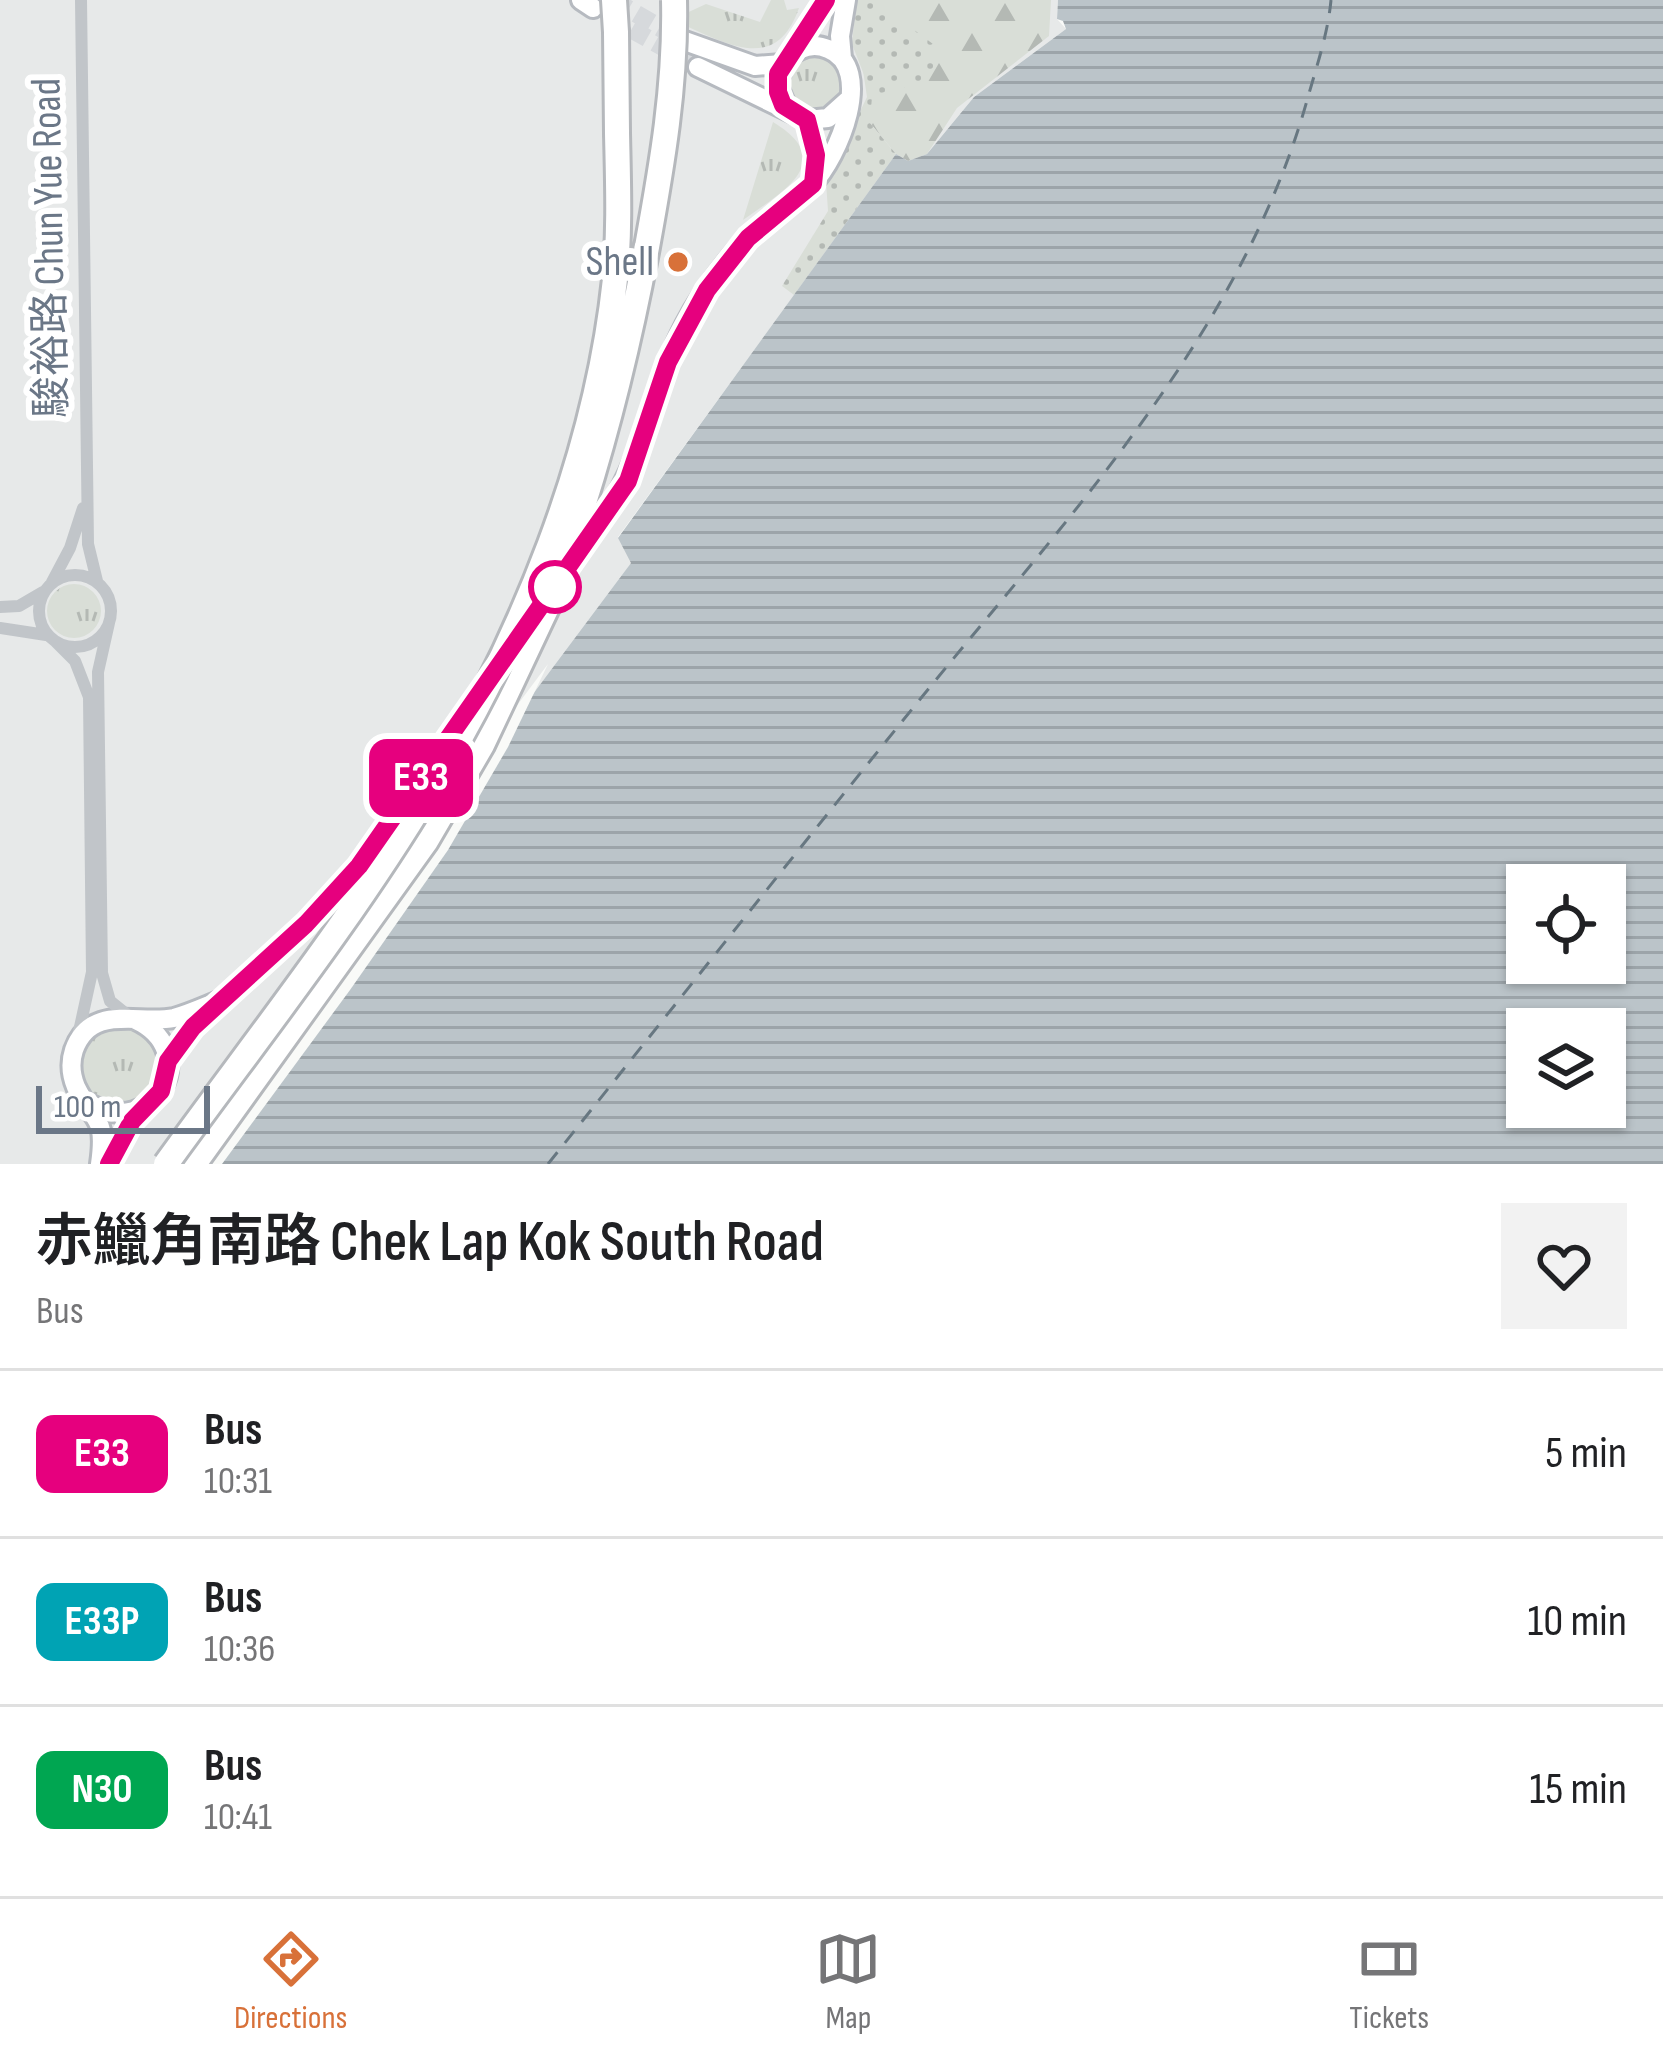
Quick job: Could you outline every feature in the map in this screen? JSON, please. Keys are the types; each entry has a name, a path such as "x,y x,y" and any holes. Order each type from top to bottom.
{"highway":[{"path":"194,1164 436,824 497,715 549,603 605,442 632,325 670,107 674,0"},
{"path":"166,1164 366,888 431,788 480,699 544,554 591,405 613,290 618,198 596,3"}],"street":[{"name":"駿裕路 Chun Yue Road","path":"80,0 88,544 97,581"},
{"path":"788,110 778,92 789,57 826,0"},
{"path":"608,510 638,458 662,377 696,307 748,238 824,171 845,124 849,97 851,76 839,36 846,0"},
{"path":"682,40 755,66 820,46 842,58"},
{"path":"698,67 807,120 835,115 849,97"},
{"path":"807,120 816,155 813,184"},
{"name":"駿裕路 Chun Yue Road","path":"48,586 70,548 87,495"},
{"path":"0,608 20,606 74,574 97,581 110,600 110,623 98,672 102,973 110,1001 159,1037 168,1061 166,1079 104,1164"},
{"path":"48,586 39,619 75,661 89,697 92,973 71,1068 102,1125 104,1164"},
{"path":"0,628 66,646 87,645 110,623"},
{"path":"168,1061 193,1027 306,924 359,866"},
{"path":"76,1043 107,1018 170,1019 219,1001"},
{"path":"88,1103 115,1114 150,1103"}],"shaded area":[{"path":"0,0 1058,0 1057,19 1066,29 974,97 927,154 908,161 896,155 618,537 632,562 196,1164 0,1164"},
{"path":"1058,0 1663,0 1663,1164 196,1164 435,825 631,563 618,538 896,154 908,161 927,154 974,97 1066,29 1057,19"}],"green space":[{"path":"771,0 784,0 787,10 799,8 789,28 764,47 732,45 679,23 680,16 706,4 760,22"},
{"path":"857,0 1051,0 1049,36 957,108 927,154 908,161 870,123 866,80 852,44"},
{"path":"857,0 885,0 894,15 937,47 938,60 934,71 918,83 872,96 870,123 896,154 794,295 782,286 828,211 826,182 867,97 862,64 852,44"},
{"path":"814,57 833,65 841,84 833,103 814,111 795,103 787,84 795,65"},
{"path":"773,122 802,150 803,163 787,187 743,220"},
{"path":"74,584 93,592 101,611 93,630 74,638 55,630 47,611 55,592"},
{"path":"120,1025 148,1037 160,1065 148,1093 120,1105 92,1093 80,1065 92,1037"}],"pier":[{"path":"548,664 508,747 448,850 350,990 222,1164 190,1164 430,822"}],"ferry route":[{"path":"548,1164 1144,419 1241,265 1279,183 1308,97 1331,0"}],"tunnel":[{"path":"613,0 681,40"},
{"path":"608,16 698,67"},
{"path":"567,570 608,510"},
{"path":"359,866 444,745"}],"bus line":[{"name":"E33","path":"109,1164 132,1121 161,1091 168,1061 193,1027 306,924 359,866 628,481 668,362 707,290 748,238 813,184 816,155 807,120 783,105 777,85 782,64 796,50 826,0"}],"place":[{"name":"Shell","path":"678,262"}]}
